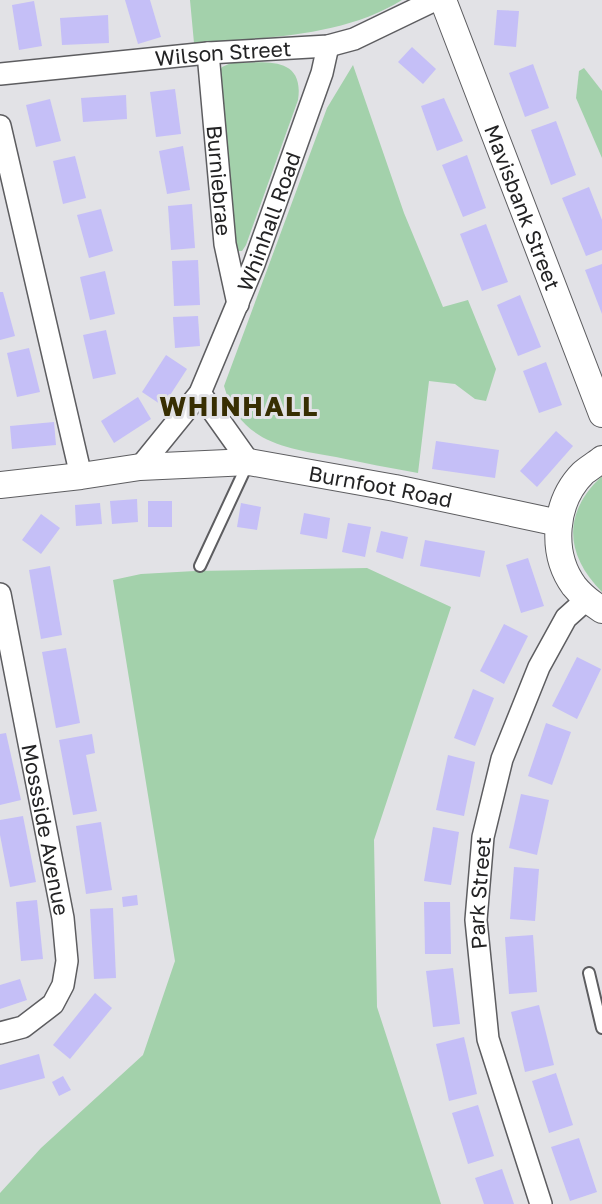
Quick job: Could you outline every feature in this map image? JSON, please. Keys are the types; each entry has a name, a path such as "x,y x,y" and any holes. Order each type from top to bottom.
{"street":[{"name":"Wilson Street","path":"0,74 208,53 328,46 354,39 435,0"},
{"name":"Mavisbank Street","path":"443,0 602,414"},
{"name":"Whinhall Road","path":"140,467 200,393 237,304 322,73 328,46"},
{"name":"Burniebrae","path":"208,53 225,244 237,304"},
{"path":"0,126 81,476"},
{"path":"200,393 249,462"},
{"path":"594,605 574,586 565,570 560,555 559,523 567,497 583,474 602,459"},
{"name":"Burnfoot Road","path":"140,467 249,462 395,488 559,523"},
{"path":"0,484 81,476 140,467"},
{"name":"Mossside Avenue","path":"0,594 63,918 67,961 63,985 53,1004 22,1027 0,1033"},
{"name":"Park Street","path":"541,1204 488,1039 476,920 483,837 502,759 539,667 566,618 594,605"}],"lane":[{"path":"200,566 249,462"},
{"path":"589,973 602,1028"}],"green space":[{"path":"190,0 402,0 354,22 328,29 274,37 194,43"},
{"path":"231,63 279,64 288,68 295,75 298,85 298,100 242,251 235,251 218,75 222,67"},
{"path":"353,65 404,213 443,307 468,300 496,369 486,401 475,399 455,384 429,381 418,473 300,450 267,440 241,420 231,405 224,386 327,108"},
{"path":"584,68 602,91 602,158 576,98 579,71"},
{"path":"602,476 602,592 581,563 575,549 573,534 580,505 589,490"},
{"path":"367,568 451,607 374,840 377,1007 441,1204 0,1204 0,1193 41,1148 143,1055 175,961 113,580 141,574 195,571"}],"building":[{"path":"125,0 150,0 161,37 138,44"},
{"path":"34,1 42,46 19,50 12,5"},
{"path":"497,10 519,11 516,47 494,45"},
{"path":"108,15 109,43 62,45 60,18"},
{"path":"412,47 436,69 423,84 398,62"},
{"path":"533,64 549,108 525,117 509,73"},
{"path":"175,89 181,134 156,137 150,92"},
{"path":"126,95 127,119 83,122 81,98"},
{"path":"444,98 463,141 437,151 421,106"},
{"path":"50,99 61,141 36,147 26,105"},
{"path":"556,121 576,175 551,185 531,130"},
{"path":"183,146 190,190 167,194 159,151"},
{"path":"467,155 486,208 463,217 442,165"},
{"path":"75,156 86,198 63,204 53,161"},
{"path":"589,187 602,220 602,250 586,256 562,198"},
{"path":"192,204 195,248 171,250 168,206"},
{"path":"101,209 113,251 89,258 77,215"},
{"path":"486,224 508,282 482,291 460,234"},
{"path":"198,260 200,305 174,306 172,261"},
{"path":"602,264 602,314 585,270"},
{"path":"105,271 115,314 90,320 80,277"},
{"path":"0,292 3,292 15,336 0,340"},
{"path":"520,295 541,347 518,356 497,305"},
{"path":"198,316 200,346 175,348 173,317"},
{"path":"106,330 116,374 93,379 83,335"},
{"path":"29,348 40,392 17,397 7,353"},
{"path":"166,355 187,369 163,406 142,392"},
{"path":"546,362 562,405 539,413 523,371"},
{"path":"138,397 151,419 114,443 101,421"},
{"path":"54,422 56,445 12,449 10,426"},
{"path":"556,431 573,446 537,487 520,471"},
{"path":"436,441 499,450 495,478 432,469"},
{"path":"137,499 138,522 112,524 110,501"},
{"path":"148,501 172,501 172,527 148,527"},
{"path":"100,503 102,524 76,526 75,505"},
{"path":"241,503 261,507 257,530 237,527"},
{"path":"304,513 330,518 327,539 300,534"},
{"path":"41,514 60,528 41,554 22,540"},
{"path":"348,523 371,527 365,557 342,552"},
{"path":"381,531 408,537 403,559 376,552"},
{"path":"425,540 485,551 480,577 420,566"},
{"path":"528,558 544,606 521,613 506,565"},
{"path":"50,566 62,635 41,639 29,570"},
{"path":"504,624 528,636 504,684 480,671"},
{"path":"66,648 80,723 56,728 42,652"},
{"path":"577,657 601,669 577,719 552,706"},
{"path":"473,689 494,698 475,746 454,738"},
{"path":"546,723 571,732 552,785 528,776"},
{"path":"6,733 21,800 0,805 0,734"},
{"path":"92,734 95,753 86,755 97,811 73,815 59,740"},
{"path":"448,755 475,762 464,816 436,810"},
{"path":"521,794 549,800 537,855 509,848"},
{"path":"23,816 36,882 10,887 0,835 0,820"},
{"path":"101,822 112,890 86,894 76,826"},
{"path":"433,827 459,832 451,885 424,881"},
{"path":"514,867 539,869 535,921 510,919"},
{"path":"137,895 138,905 123,907 122,897"},
{"path":"37,900 43,959 21,961 16,902"},
{"path":"424,902 450,902 451,954 425,954"},
{"path":"113,908 116,978 94,979 90,909"},
{"path":"533,935 537,992 509,994 505,937"},
{"path":"453,968 460,1024 433,1027 426,971"},
{"path":"20,979 27,1000 0,1009 0,985"},
{"path":"95,993 112,1008 70,1059 53,1045"},
{"path":"539,1005 554,1065 525,1072 511,1012"},
{"path":"464,1037 477,1094 449,1101 436,1044"},
{"path":"39,1054 45,1078 0,1090 0,1065"},
{"path":"556,1073 573,1125 549,1133 532,1081"},
{"path":"63,1076 71,1090 59,1096 52,1082"},
{"path":"478,1105 494,1156 468,1164 452,1113"},
{"path":"579,1138 597,1192 570,1201 551,1147"},
{"path":"502,1169 514,1204 484,1204 475,1178"}],"district":[{"name":"WHINHALL","path":"239,406"}]}
